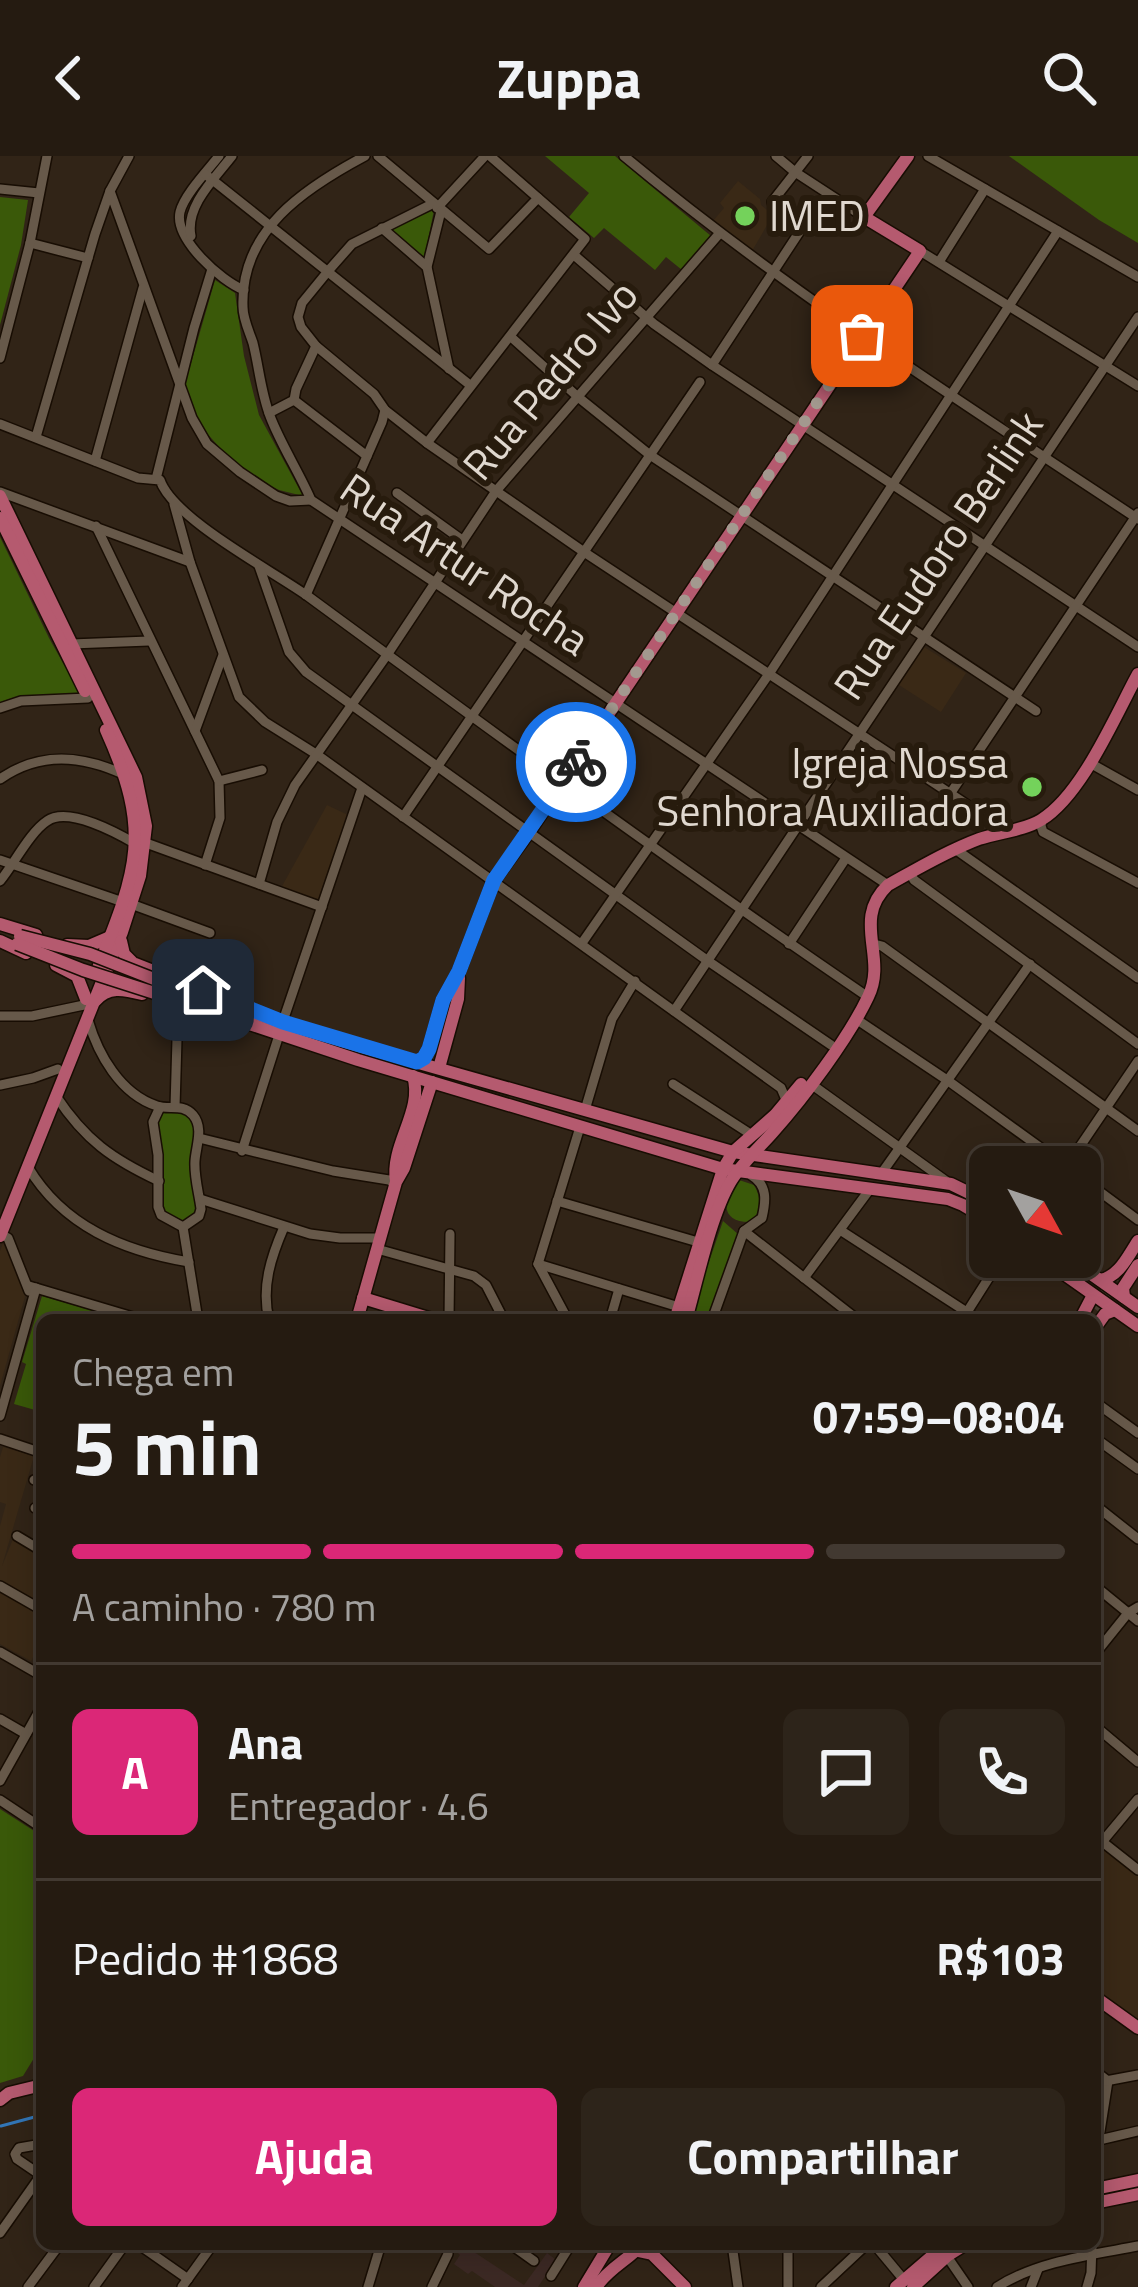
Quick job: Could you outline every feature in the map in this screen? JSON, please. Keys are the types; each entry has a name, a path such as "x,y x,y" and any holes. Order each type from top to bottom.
{"main road":[{"path":"393,1314 360,1308 433,1075 459,971 494,880 920,250 863,217 908,156"},
{"path":"1,1228 58,1069 117,934 141,843 103,708 3,496"},
{"path":"0,518 121,766"},
{"path":"681,1314 731,1180 811,1084 868,998 874,975 869,924 879,894 955,849 1042,819 1090,763 1138,674"},
{"path":"88,698 103,708"},
{"path":"0,926 70,946 89,946 117,934"},
{"path":"0,926 19,940 101,976 415,1069 580,1127 723,1168 948,1199 969,1210"},
{"path":"117,934 124,954 145,969 260,1022"},
{"path":"0,940 19,940"},
{"path":"0,940 80,980 87,1006 86,1037 1,1228"},
{"path":"62,967 70,946"},
{"path":"137,993 134,982 145,969"},
{"path":"396,1183 393,1167 416,1094 415,1069 429,1049 443,1000 459,971"},
{"path":"87,1006 108,991 137,993 238,1025 260,1022"},
{"path":"680,1314 723,1168 846,1033"},
{"path":"433,1075 585,1110 733,1152 951,1184 969,1193"},
{"path":"770,1136 778,1160"},
{"path":"1138,1244 1119,1280 1138,1261"},
{"path":"1100,1280 1116,1273 1138,1244"},
{"path":"1101,1314 1120,1304 1138,1261"},
{"path":"1059,1278 1091,1314"},
{"path":"1097,1278 1138,1326"},
{"path":"1095,1314 1120,1304 1138,1307"},
{"path":"1101,2006 1138,2032"},
{"path":"0,2090 36,2083"},
{"path":"0,2100 36,2084"},
{"path":"1101,2188 1138,2180"},
{"path":"1101,2202 1138,2194"},
{"path":"584,2287 610,2250"},
{"path":"596,2287 612,2267 636,2250"},
{"path":"640,2250 652,2254 685,2287"},
{"path":"658,2250 696,2287"},
{"path":"904,2284 944,2250"}],"street":[{"path":"0,358 30,243 46,156"},
{"path":"36,437 110,191 129,156"},
{"path":"209,178 218,156"},
{"path":"232,156 179,214 181,226 212,269 244,290 248,261 270,225 305,190 365,156"},
{"path":"378,156 489,249 538,198"},
{"path":"428,443 585,239 487,156 437,208 352,244 302,303 301,327 316,346 374,394 385,410 428,443 584,552 1007,831"},
{"path":"624,156 719,234 862,336 1137,516 950,794"},
{"path":"776,156 863,217"},
{"path":"712,365 800,231 772,206 808,156"},
{"path":"928,156 1138,277"},
{"path":"209,178 470,386"},
{"path":"0,189 39,193"},
{"path":"939,262 985,189"},
{"path":"110,191 192,418 207,445 276,496 311,500"},
{"path":"437,208 428,267 449,370"},
{"path":"382,228 428,267"},
{"path":"582,943 769,674 1058,231"},
{"name":"Rua Pedro Ivo","path":"259,884 295,785 496,491 719,234"},
{"path":"30,243 88,259"},
{"path":"920,250 1138,386"},
{"path":"574,254 646,318 712,365 1138,646"},
{"path":"212,269 179,383 162,490 239,698 265,722 494,880 781,1088 787,1102"},
{"path":"95,461 143,288"},
{"name":"Rua Artur Rocha","path":"244,290 243,311 268,413 311,500 888,885"},
{"name":"Rua Eudoro Berlink","path":"674,1011 1138,317"},
{"path":"511,337 650,455 1036,711"},
{"path":"294,400 316,346"},
{"path":"403,817 700,382"},
{"path":"268,413 294,400"},
{"path":"294,400 367,456"},
{"path":"306,595 385,410"},
{"path":"1,424 162,490 562,783 868,998"},
{"path":"397,493 463,540"},
{"path":"3,496 190,562"},
{"path":"96,526 218,781 220,818 205,866"},
{"path":"256,561 289,652 306,672 831,1045"},
{"path":"270,596 274,583 286,581"},
{"path":"71,644 149,641"},
{"path":"195,731 223,655"},
{"path":"0,708 21,701 88,698"},
{"path":"0,779 19,766 55,757 121,766"},
{"path":"1090,763 1138,790"},
{"path":"218,781 262,770"},
{"path":"242,1151 362,788"},
{"path":"0,881 47,820 75,817 322,907"},
{"path":"1042,819 1043,832 1138,883"},
{"path":"955,849 1138,978"},
{"path":"789,944 846,858"},
{"path":"0,860 210,933"},
{"path":"910,873 1138,1044"},
{"path":"873,950 882,946 1138,1131"},
{"path":"881,1174 1030,964"},
{"path":"585,1110 611,1019 635,981"},
{"path":"175,1107 178,1005"},
{"path":"0,1016 32,1016 87,1006"},
{"path":"856,1019 1038,1146"},
{"path":"86,1037 118,1081 160,1107 188,1110 194,1116 199,1138 195,1162 200,1216 184,1227"},
{"path":"1081,1146 1138,1061"},
{"path":"0,1084 58,1069"},
{"path":"674,1084 752,1135"},
{"path":"811,1084 951,1184"},
{"path":"56,1096 104,1152 159,1181"},
{"path":"160,1107 153,1122 158,1207 161,1215 184,1227"},
{"path":"565,1314 538,1264 580,1127"},
{"path":"199,1138 396,1183"},
{"path":"28,1166 54,1203 76,1220 128,1248 189,1262"},
{"path":"717,1314 743,1231 761,1218 766,1197 757,1178 742,1172"},
{"path":"804,1278 869,1189"},
{"path":"1101,1193 1138,1220"},
{"path":"200,1199 284,1227 379,1243 480,1280 500,1314"},
{"path":"557,1201 698,1242"},
{"path":"184,1227 197,1314"},
{"path":"268,1314 268,1270 284,1227"},
{"path":"0,1416 32,1287 1,1228"},
{"path":"840,1230 961,1314"},
{"path":"743,1231 850,1314"},
{"path":"449,1314 450,1234"},
{"path":"538,1264 619,1289 675,1314"},
{"path":"965,1314 988,1278"},
{"path":"32,1287 123,1314"},
{"path":"612,1314 619,1289"},
{"path":"1101,1407 1138,1433"},
{"path":"0,1439 36,1451"},
{"path":"1101,1442 1138,1469"},
{"path":"1101,1510 1138,1540"},
{"path":"17,1536 36,1547"},
{"path":"0,1586 36,1607"},
{"path":"1101,1590 1133,1610 1138,1621"},
{"path":"1101,1647 1133,1610"},
{"path":"0,1652 36,1673"},
{"path":"0,1781 36,1716"},
{"path":"0,1719 26,1734"},
{"path":"1101,1731 1138,1762"},
{"path":"1101,1837 1138,1799"},
{"path":"0,1800 36,1823"},
{"path":"1101,1841 1138,1870"},
{"path":"1101,2082 1138,2075"},
{"path":"1101,2076 1108,2081"},
{"path":"1101,2123 1108,2081"},
{"path":"1101,2140 1138,2132"},
{"path":"36,2145 16,2150 15,2157 36,2172"},
{"path":"0,2234 36,2183"},
{"path":"1101,2249 1138,2246"},
{"path":"28,2287 55,2250"},
{"path":"94,2287 120,2250"},
{"path":"145,2250 185,2283 209,2250"},
{"path":"368,2287 378,2250"},
{"path":"431,2287 448,2250"},
{"path":"526,2250 534,2260"},
{"path":"550,2276 567,2250"},
{"path":"733,2250 738,2287"},
{"path":"788,2287 789,2250"},
{"path":"820,2287 863,2250"},
{"path":"875,2250 904,2284"},
{"path":"946,2250 968,2287"},
{"path":"997,2287 1014,2276 1092,2250 1087,2287"},
{"path":"1031,2287 1038,2269"}],"shaded area":[{"name":"IMED","path":"738,181 773,215 752,251 713,221 724,208 720,203"},
{"path":"924,647 966,673 941,712 899,685"},
{"path":"327,805 348,815 317,902 281,888"},
{"path":"3,1243 26,1293 0,1386 0,1251"},
{"path":"3,1447 34,1456 2,1566 13,1539 36,1552 36,1604 0,1583 0,1526 6,1504 0,1502"},
{"path":"0,1590 36,1611 36,1652 31,1661 0,1644"},
{"path":"1101,1848 1138,1876 1138,2022 1101,1995"},
{"path":"471,2250 524,2285 547,2253 556,2260 538,2287 495,2287 454,2264 460,2255 457,2252"}],"green space":[{"path":"545,156 615,156 711,236 682,270 666,257 655,270 604,228 594,238 569,217 589,193"},
{"path":"1009,156 1138,156 1138,243 1099,220"},
{"path":"0,197 28,200 0,325"},
{"path":"434,210 424,260 389,229"},
{"path":"215,280 235,293 259,415 303,496 242,472 193,418 185,384"},
{"path":"0,537 49,638 82,697 0,706"},
{"path":"162,1111 186,1113 194,1124 198,1207 196,1215 182,1224 163,1211 157,1120"},
{"path":"739,1180 754,1185 758,1195 751,1222 733,1218 727,1208 729,1194"},
{"path":"723,1221 739,1235 710,1314 691,1314"},
{"path":"42,1296 104,1314 37,1314"},
{"path":"36,1316 36,1410 14,1404 26,1364 22,1362"},
{"path":"0,1809 36,1832 36,2055 23,2076 0,2083"}],"waterway":[{"path":"1,2126 36,2117"}],"tunnel":[{"path":"1095,1309 1116,1279"}],"way so far":[{"path":"576,762 862,336"}],"place":[{"name":"IMED","path":"745,216"},
{"name":"Igreja Nossa Senhora Auxiliadora","path":"1032,787"}],"route":[{"path":"203,990 263,1016 417,1062 424,1058 494,880 576,762"}]}
